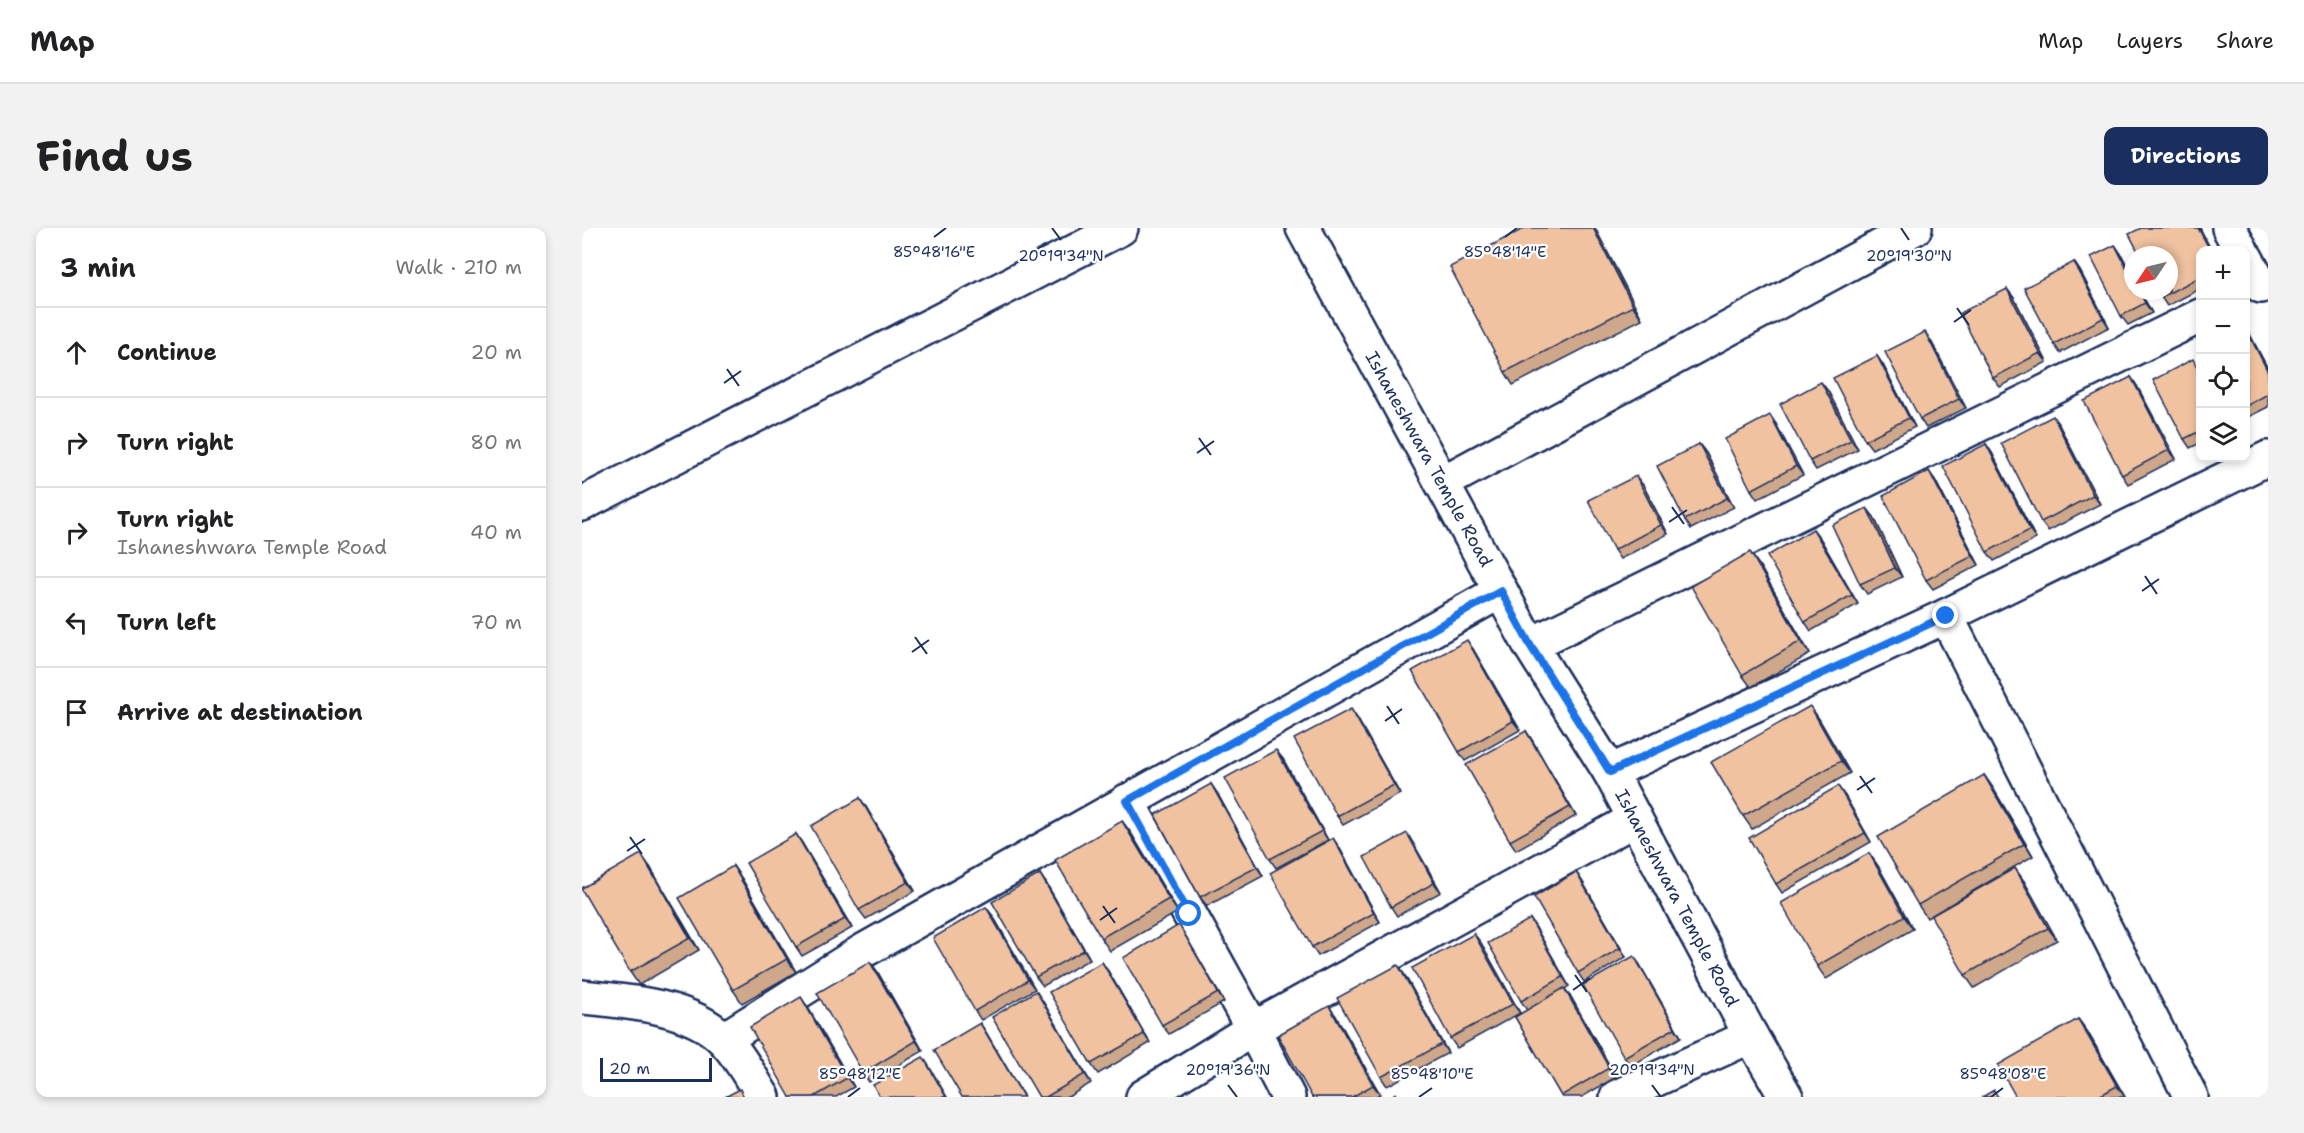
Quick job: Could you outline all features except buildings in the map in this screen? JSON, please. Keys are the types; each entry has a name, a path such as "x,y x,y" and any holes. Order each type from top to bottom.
{"street":[{"path":"582,504 1121,228"},
{"name":"Ishaneshwara Temple Road","path":"1303,228 1530,645 1610,772 1786,1097"},
{"path":"1442,483 1915,228"},
{"path":"2229,228 2239,246"},
{"path":"2250,268 2258,288"},
{"path":"1530,645 2196,318"},
{"path":"1610,772 1946,616 2268,458"},
{"path":"724,1039 863,951 1501,591"},
{"path":"1946,616 2191,1097"},
{"path":"1127,801 1288,1097"},
{"path":"1143,1097 1253,1029 1635,819"},
{"path":"582,997 658,1007 694,1019 724,1039 763,1097"},
{"path":"1617,1097 1751,1036"}],"route":[{"path":"1189,914 1127,801 1501,591 1530,645 1610,772 1946,616"}]}
